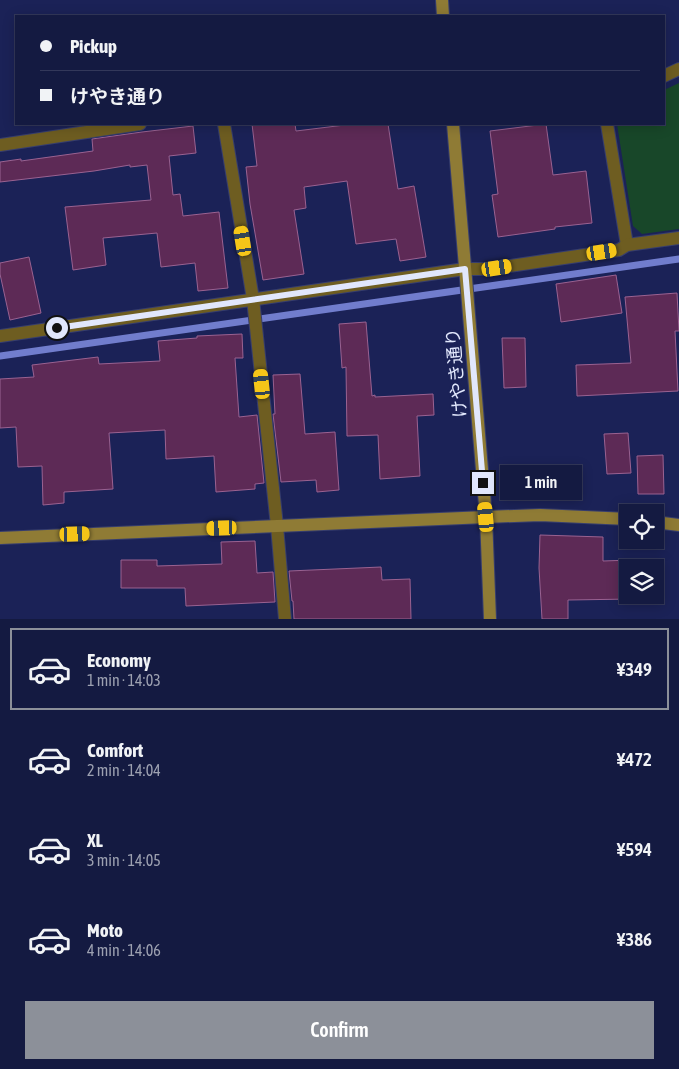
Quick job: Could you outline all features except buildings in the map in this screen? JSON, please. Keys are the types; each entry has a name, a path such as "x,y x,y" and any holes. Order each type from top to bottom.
{"street":[{"path":"442,0 443,15"},
{"path":"665,76 679,69"},
{"path":"0,145 133,125"},
{"path":"224,125 256,326 285,619"},
{"name":"けやき通り","path":"452,125 486,517 490,619"},
{"path":"607,125 627,245"},
{"path":"0,336 253,304 465,269 489,269 619,250 627,245 679,238"},
{"path":"0,538 540,515 619,519"},
{"path":"664,523 679,525"}],"green space":[{"path":"679,83 679,229 642,234 633,226 617,125 665,125 665,90"}],"waterway":[{"path":"0,356 679,259"}],"route":[{"path":"57,328 465,269 483,483"}]}
